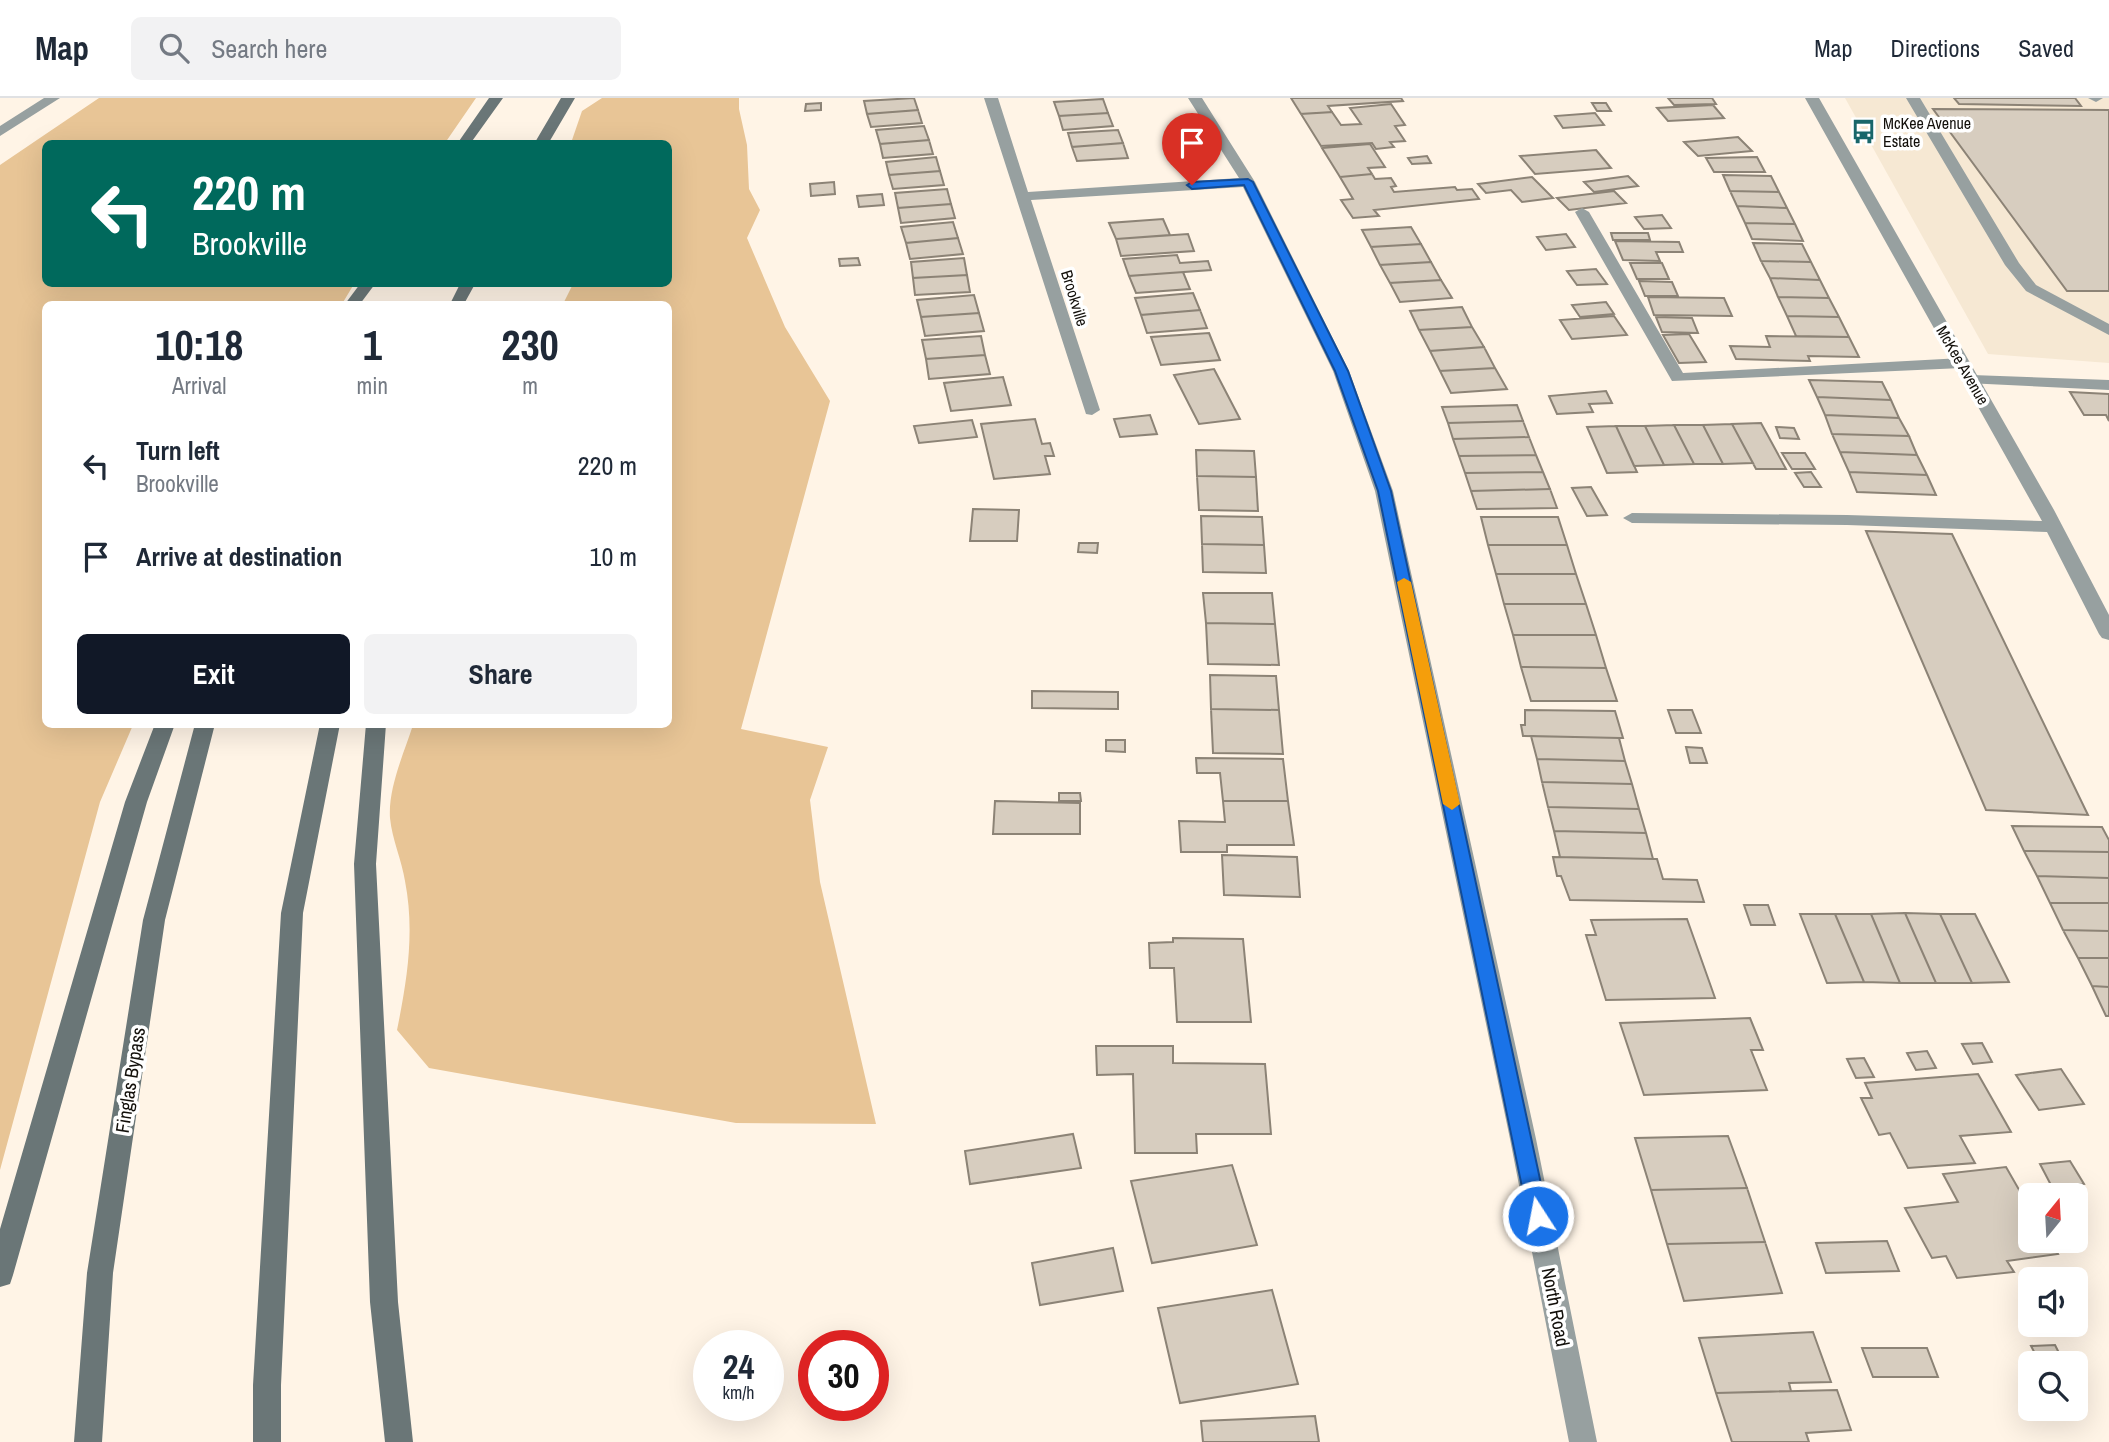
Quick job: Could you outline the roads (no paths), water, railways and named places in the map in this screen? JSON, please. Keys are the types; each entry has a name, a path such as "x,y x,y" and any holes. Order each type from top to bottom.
{"main road":[{"path":"466,140 496,98"},
{"path":"543,140 568,98"},
{"path":"355,301 366,287"},
{"path":"0,1275 136,803 163,728"},
{"name":"Finglas Bypass","path":"88,1442 100,1273 154,920 204,728"},
{"path":"267,1442 267,1385 292,913 329,728"},
{"path":"376,728 365,864 384,1302 398,1442"}],"street":[{"path":"0,132 52,98"},
{"name":"Brookville","path":"991,98 1025,196 1092,410"},
{"name":"North Road","path":"1195,98 1248,182 1341,371 1384,491 1523,1139 1583,1442"},
{"name":"McKee Avenue","path":"1812,98 2054,527 2109,634"},
{"path":"1913,98 2012,265 2031,288 2109,330"},
{"path":"1025,196 1248,182"},
{"path":"1583,212 1678,378 1962,363"},
{"path":"1972,380 2109,385"},
{"path":"1632,518 1847,520 2054,527"}],"place":[{"name":"McKee Avenue Estate","path":"1863,132"}]}
